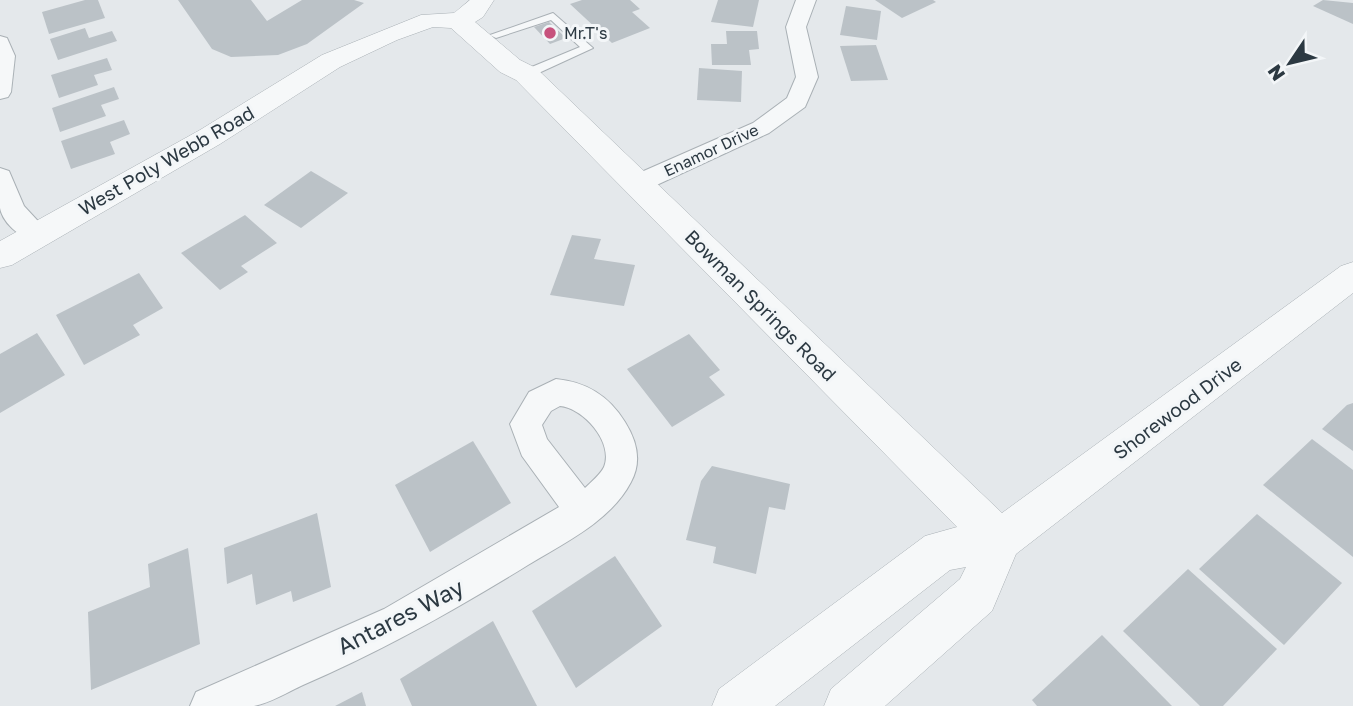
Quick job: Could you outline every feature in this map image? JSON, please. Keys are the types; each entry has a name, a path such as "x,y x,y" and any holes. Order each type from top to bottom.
{"street":[{"name":"Enamor Drive","path":"639,183 761,128 797,102 807,77 796,27 806,0"},
{"name":"West Poly Webb Road","path":"0,257 209,137 331,61 343,58 388,34 420,9 471,11"},
{"name":"Bowman Springs Road","path":"471,11 522,62 524,72"},
{"name":"Bowman Springs Road","path":"471,11 509,66 524,72 639,183 1000,540"},
{"path":"0,43 4,56 0,92"},
{"path":"0,177 13,211 37,234"},
{"name":"Shorewood Drive","path":"736,706 940,551 1000,540 1353,275"},
{"name":"Antares Way","path":"211,706 422,609 557,528 581,510"},
{"name":"Shorewood Drive","path":"848,706 976,595 1000,540"}],"lane":[{"path":"496,35 553,16 587,48 524,72"}],"building":[{"path":"85,0 98,0 105,18 49,34 42,12"},
{"path":"178,0 251,0 267,21 302,0 354,0 364,3 307,44 278,55 231,57 212,49"},
{"path":"582,0 630,0 640,9 632,12 650,28 612,43 570,4"},
{"path":"718,0 759,0 753,27 711,22"},
{"path":"875,0 933,0 936,2 902,18"},
{"path":"1323,0 1353,3 1353,24 1313,6"},
{"path":"846,6 881,11 877,40 840,35"},
{"name":"Mr.T's","path":"549,22 566,38 550,44 534,27"},
{"path":"85,28 89,38 112,31 117,41 58,60 50,39"},
{"path":"726,31 757,31 759,49 749,50 751,65 712,65 711,44 727,44"},
{"path":"876,45 888,80 851,81 840,46"},
{"path":"107,58 112,70 94,75 98,85 59,98 51,75"},
{"path":"699,68 742,71 741,102 697,100"},
{"path":"114,87 119,99 101,105 106,116 60,132 52,108"},
{"path":"124,120 130,134 110,142 115,154 71,169 61,141"},
{"path":"311,171 348,193 301,228 264,205"},
{"path":"245,215 277,243 241,266 248,272 220,290 181,253"},
{"path":"572,235 601,239 594,259 635,265 624,306 550,295"},
{"path":"139,273 163,308 133,325 140,335 84,365 56,315"},
{"path":"37,333 65,375 0,413 0,354"},
{"path":"689,334 720,370 709,377 725,395 672,427 627,369"},
{"path":"1353,403 1353,451 1322,429 1347,405"},
{"path":"1312,439 1353,470 1353,557 1263,485"},
{"path":"473,441 511,503 430,552 395,485"},
{"path":"712,466 790,484 785,510 769,507 756,574 713,563 716,547 686,540 701,481"},
{"path":"317,513 331,587 293,602 291,591 256,605 252,574 227,584 224,548"},
{"path":"1257,514 1342,583 1284,645 1199,569"},
{"path":"188,548 200,644 91,690 88,612 150,587 148,564"},
{"path":"615,556 662,626 576,688 532,611"},
{"path":"1188,569 1277,649 1223,706 1200,706 1123,631"},
{"path":"493,621 537,706 412,706 400,679"},
{"path":"1102,635 1172,706 1037,706 1032,700"},
{"path":"362,692 366,706 335,706"}],"place":[{"name":"Mr.T's","path":"550,33"}]}
